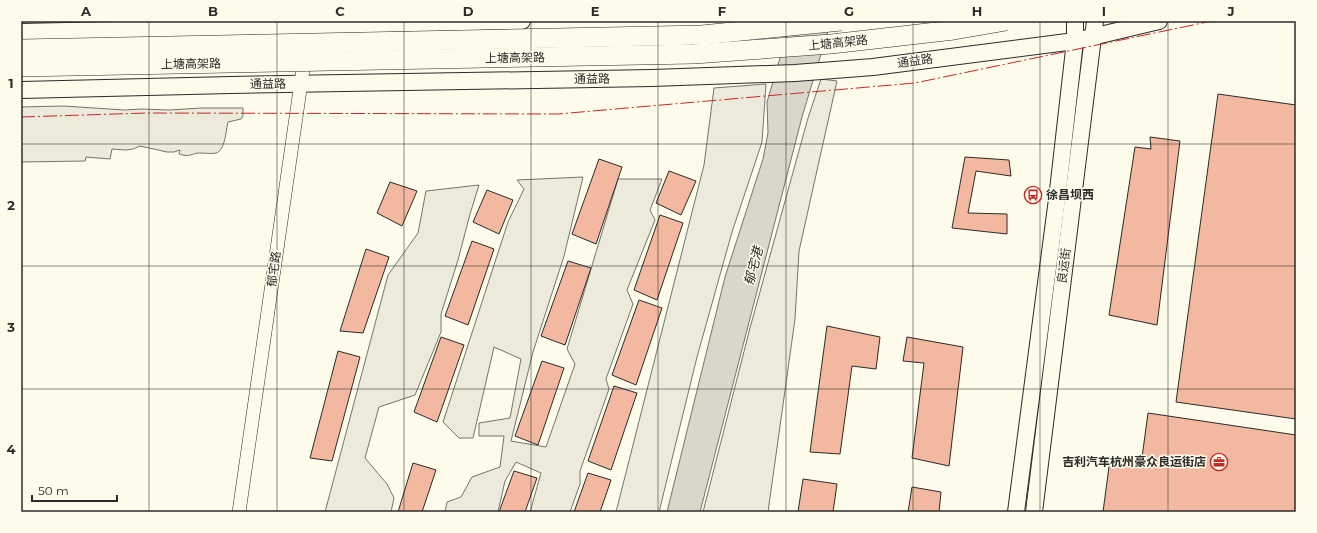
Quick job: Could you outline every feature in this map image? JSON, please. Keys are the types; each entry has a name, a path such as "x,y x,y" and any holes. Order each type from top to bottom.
{"highway":[{"name":"上塘高架路","path":"21,49 702,35 841,21"},
{"name":"上塘高架路","path":"21,67 694,54 831,44 954,30 1006,21"}],"main road":[{"path":"21,32 310,23 522,21"},
{"name":"良运街","path":"1016,512 1057,199 1075,41 1075,21"},
{"name":"通益路","path":"21,90 301,83 652,78 795,73 873,67 1075,41 1094,29 1159,21"},
{"name":"良运街","path":"1034,512 1094,29"}],"street":[{"name":"郁宅路","path":"239,512 310,23"}],"shaded area":[{"path":"821,79 837,81 799,251 795,319 768,512 703,512 750,328 808,118"},
{"path":"766,84 762,142 732,232 697,357 659,512 616,512 704,165 714,88"},
{"path":"63,106 125,110 243,108 243,116 241,119 228,122 223,144 216,153 197,153 186,156 179,154 180,150 167,152 140,146 126,150 112,149 110,159 86,157 85,161 21,162 21,107"},
{"path":"583,177 564,256 533,352 511,441 546,447 575,364 567,349 618,179 662,179 650,210 655,220 627,290 633,304 606,379 609,389 580,471 580,484 570,512 530,512 541,473 516,462 505,481 498,512 445,512 447,502 461,497 472,477 500,467 504,436 479,436 479,423 510,418 521,359 494,347 473,438 459,438 443,422 508,222 524,189 517,180"},
{"path":"479,185 441,314 441,332 415,395 379,407 365,458 387,484 394,498 391,512 325,512 388,275 418,233 426,191"}],"water":[{"name":"郁宅港","path":"791,21 831,21 802,117 700,512 667,512 725,277 763,159 768,133 767,102"}],"building":[{"path":"1218,94 1296,105 1296,419 1176,402"},
{"path":"1150,137 1180,141 1157,325 1109,315 1135,147 1151,149"},
{"path":"965,157 1009,160 1011,176 976,171 968,213 1007,214 1007,234 952,228"},
{"path":"599,159 622,167 596,244 572,234"},
{"path":"669,171 696,181 681,215 656,203"},
{"path":"390,182 417,191 402,226 377,213"},
{"path":"487,190 513,200 499,234 473,222"},
{"path":"660,215 683,223 657,300 634,290"},
{"path":"472,241 494,249 468,325 445,316"},
{"path":"366,249 389,257 363,333 340,331"},
{"path":"568,261 591,268 565,345 541,336"},
{"path":"639,300 662,308 636,385 612,375"},
{"path":"827,326 880,337 876,369 852,366 840,454 810,452"},
{"path":"441,337 464,345 437,422 414,412"},
{"path":"907,337 963,347 949,466 912,458 924,363 903,361"},
{"path":"338,351 360,357 332,461 310,458"},
{"path":"542,361 564,368 538,445 515,436"},
{"path":"614,386 637,393 611,470 588,461"},
{"name":"吉利汽车杭州豪众良运街店","path":"1148,413 1296,435 1296,512 1103,512 1110,459 1141,465"},
{"path":"413,463 436,470 422,512 398,512"},
{"path":"514,471 537,478 525,512 499,512"},
{"path":"588,473 611,480 600,512 574,512"},
{"path":"803,479 837,484 833,512 798,512"},
{"path":"912,487 941,492 939,512 908,512"}],"power":[{"path":"21,117 147,113 558,114 915,83 1212,21"}],"place":[{"name":"徐昌坝西","path":"1033,195"},
{"name":"吉利汽车杭州豪众良运街店","path":"1219,462"}]}
